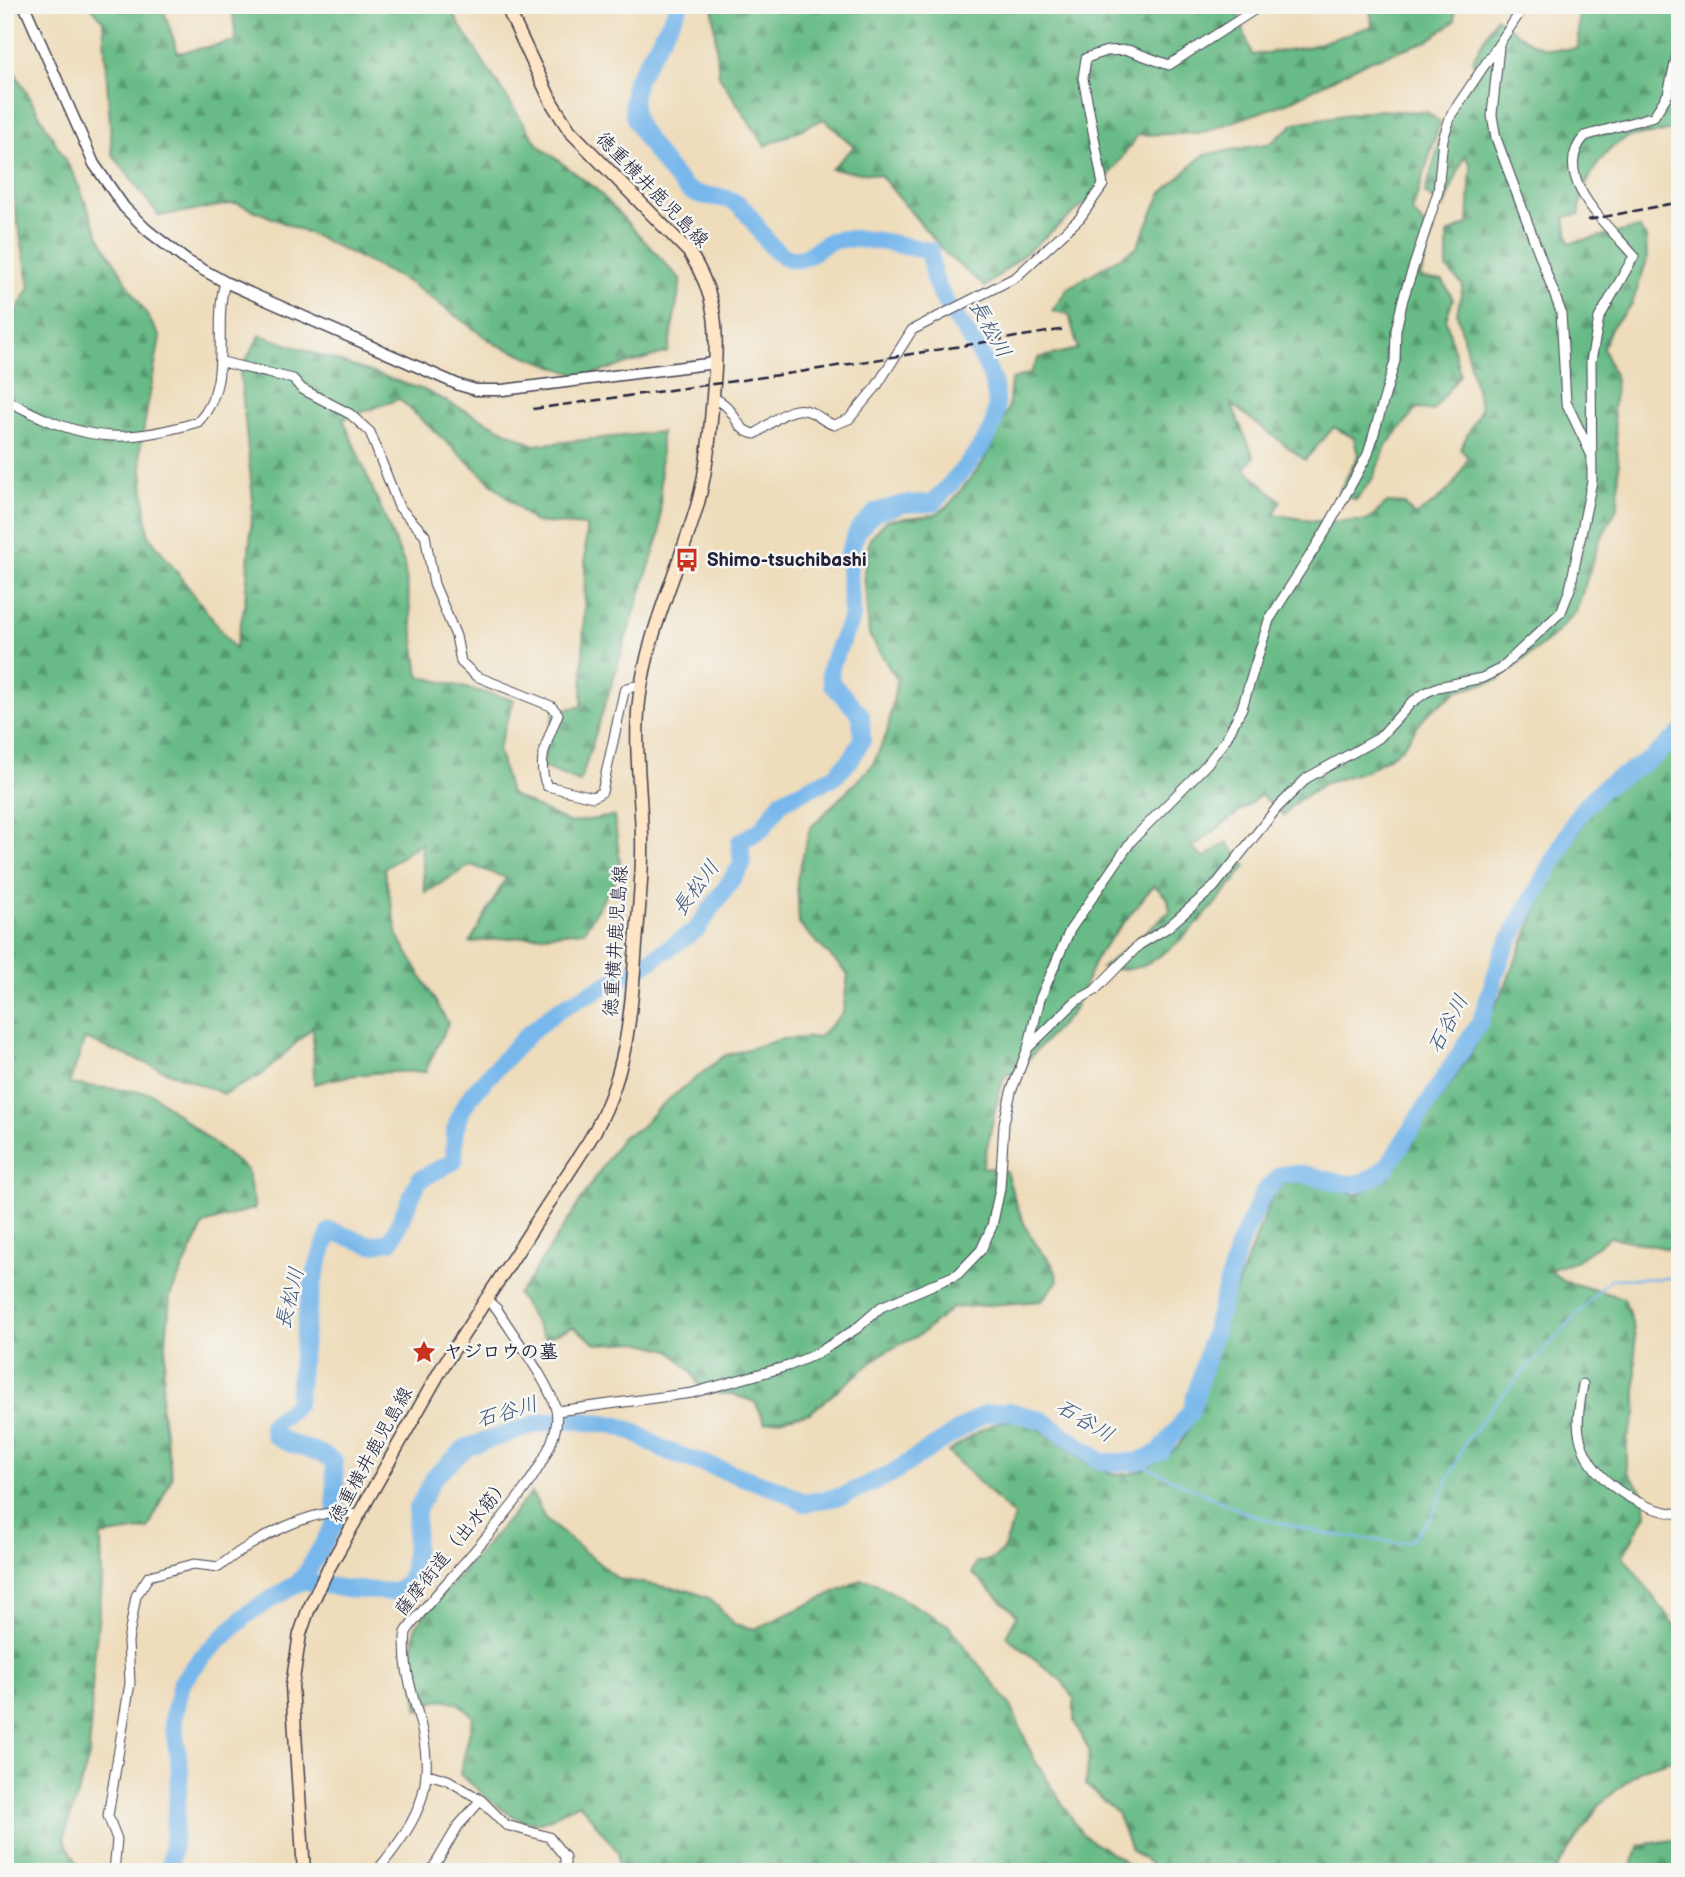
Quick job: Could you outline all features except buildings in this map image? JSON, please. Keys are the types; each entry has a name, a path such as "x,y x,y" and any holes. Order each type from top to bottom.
{"main road":[{"name":"徳重横井鹿児島線","path":"304,1872 292,1686 300,1634 316,1593 443,1366 604,1117 623,1061 634,986 642,853 638,738 641,685 648,654 698,503 713,398 716,315 701,269 689,252 570,131 552,103 506,5"}],"street":[{"path":"24,5 81,141 124,206 166,247 225,282 476,390 503,390 715,363"},
{"path":"713,398 731,407 741,430 746,432 755,433 786,413 799,410 807,410 834,425 843,423 876,387 912,330 1016,277 1080,218 1103,185 1083,78 1086,58 1107,51 1128,50 1169,65 1262,5"},
{"path":"556,1411 692,1393 788,1366 816,1354 856,1329 881,1307 958,1274 981,1250 992,1226 1000,1189 1004,1123 1011,1093 1028,1048 1040,999 1070,930 1132,840 1207,764 1226,739 1242,708 1269,620 1325,532 1368,454 1395,361 1396,330 1403,299 1438,192 1443,139 1451,116 1525,5"},
{"path":"1028,1048 1076,1001 1094,991 1139,945 1167,928 1214,887 1278,808 1307,778 1378,738 1411,703 1425,693 1438,687 1482,678 1500,669 1560,612 1570,589 1580,528 1592,481 1591,361 1599,318 1634,256 1578,191 1574,160 1577,144 1585,136 1603,128 1651,117 1662,107 1680,41"},
{"path":"1500,45 1492,115 1496,138 1561,312 1566,402 1591,454"},
{"path":"5,400 47,420 118,439 161,433 198,422 206,414 213,398 222,362 219,316 225,282"},
{"path":"222,362 293,379 302,389 350,414 370,432 399,507 425,535 434,584 456,636 461,662 476,676 551,706 558,714 542,754 543,778 547,786 593,797 602,792 624,692 627,688 641,685"},
{"name":"薩摩街道（出水筋）","path":"376,1872 407,1833 422,1801 428,1774 428,1754 406,1671 406,1632 515,1503 538,1469 556,1426 556,1411 550,1395 497,1309 485,1298"},
{"path":"1583,1384 1578,1434 1586,1454 1608,1483 1627,1498 1666,1513 1680,1514"},
{"path":"114,1872 117,1839 108,1816 130,1683 128,1641 136,1596 142,1584 149,1576 194,1564 219,1567 234,1554 246,1551 282,1528 333,1511 344,1511 359,1517"},
{"path":"428,1774 448,1780 481,1800 506,1825 549,1837 565,1857 565,1872"},
{"path":"432,1870 458,1826 481,1800"}],"green space":[{"path":"90,5 162,5 178,53 236,41 232,5 451,5 458,23 538,145 596,189 681,280 668,352 582,377 495,344 410,283 322,239 237,203 159,216 112,154 103,21"},
{"path":"717,5 1235,5 1252,55 1308,47 1372,26 1370,5 1455,5 1455,21 1427,41 1366,62 1289,102 1201,133 1138,135 1094,196 985,287 946,254 880,175 831,169 854,147 824,119 765,146 719,76 713,11"},
{"path":"1579,5 1680,5 1681,69 1679,104 1673,129 1629,137 1619,142 1602,159 1588,181 1580,214 1565,217 1569,243 1639,228 1646,237 1647,260 1632,304 1611,328 1603,348 1616,380 1613,410 1619,467 1618,506 1599,542 1576,612 1551,638 1498,680 1459,690 1426,715 1401,749 1368,770 1323,784 1291,806 1284,816 1261,795 1192,848 1204,858 1227,842 1246,866 1224,894 1177,943 1144,965 1129,969 1102,968 1170,911 1168,899 1154,885 1098,954 1073,1012 1014,1074 1005,1075 982,1167 1006,1171 1026,1227 1052,1264 1058,1281 1041,1301 952,1308 920,1335 883,1353 810,1413 765,1423 755,1402 732,1394 703,1393 691,1371 670,1350 638,1342 597,1344 573,1327 545,1338 517,1294 527,1283 622,1137 640,1128 659,1107 724,1056 782,1039 819,1037 843,1013 848,974 799,924 797,879 810,828 872,766 887,733 897,680 869,635 864,572 870,538 887,520 934,515 949,505 982,464 1008,410 1011,380 1030,373 1039,358 1078,349 1069,314 1052,311 1068,288 1137,247 1161,194 1203,155 1271,143 1295,123 1375,110 1427,112 1440,122 1412,212 1433,233 1420,278 1443,281 1453,299 1446,319 1460,374 1433,411 1417,408 1386,446 1373,478 1356,500 1338,493 1358,456 1354,438 1334,427 1305,460 1231,404 1254,457 1245,469 1281,501 1274,514 1312,521 1367,521 1387,503 1405,504 1414,516 1432,504 1447,491 1464,467 1468,457 1460,449 1481,409 1457,313 1463,285 1447,269 1447,234 1468,224 1471,166 1465,155 1443,208 1425,193 1448,115 1478,68 1472,61 1496,17 1524,38 1542,47 1578,48"},
{"path":"5,55 74,175 100,238 160,337 140,449 148,534 235,649 245,604 253,501 240,371 260,335 424,390 534,445 661,432 660,533 580,782 542,767 554,712 582,706 586,526 534,522 399,399 343,419 404,563 419,676 514,700 498,749 510,794 570,823 614,816 621,870 584,931 470,942 506,878 471,865 425,893 421,843 384,869 398,936 448,1023 425,1072 369,1074 314,1084 313,1027 262,1075 224,1094 85,1039 69,1084 151,1093 247,1170 255,1208 204,1224 170,1296 161,1406 172,1477 148,1529 101,1536 102,1584 93,1670 89,1757 64,1838 81,1872 9,1872 5,1865 5,330 30,287 5,153"},
{"path":"1680,746 1680,1251 1610,1237 1574,1262 1549,1270 1564,1281 1624,1298 1634,1329 1636,1415 1627,1440 1627,1471 1644,1495 1646,1514 1623,1556 1680,1633 1680,1758 1642,1769 1600,1804 1554,1872 1161,1872 1131,1850 1117,1813 1086,1785 1089,1750 1074,1721 1074,1700 1062,1681 1006,1636 1017,1615 972,1573 976,1562 993,1558 1004,1548 1014,1516 948,1452 983,1429 1004,1421 1023,1422 1041,1430 1094,1466 1114,1473 1134,1473 1177,1448 1196,1412 1231,1301 1274,1193 1284,1183 1302,1181 1357,1195 1388,1178 1471,1053 1506,984 1543,895 1588,815 1608,794"},
{"path":"532,1492 545,1519 618,1579 690,1591 711,1599 734,1624 755,1629 861,1580 870,1580 948,1625 1011,1706 1034,1759 1082,1834 1121,1859 1134,1872 618,1872 618,1852 579,1803 544,1821 533,1822 522,1820 499,1807 460,1774 473,1717 461,1705 448,1700 434,1702 418,1710 411,1659 416,1625"},
{"path":"1680,1839 1680,1872 1629,1872 1640,1845"}],"waterway":[{"name":"長松川","path":"170,1872 180,1771 173,1720 181,1683 203,1656 250,1612 298,1583 336,1522 334,1462 319,1453 282,1440 274,1435 272,1425 297,1404 311,1294 322,1252 331,1231 371,1245 391,1241 419,1180 454,1161 455,1130 462,1110 473,1093 526,1036 559,1009 636,970 696,930 742,865 740,842 761,830 782,801 835,776 852,758 862,740 861,715 832,684 830,674 832,662 852,617 848,554 858,530 876,512 904,504 933,503 986,439 995,417 996,397 992,378 974,344 941,294 934,277 930,251 883,242 847,239 829,242 804,258 792,259 775,250 750,216 736,203 690,191 659,157 635,118 634,95 636,81 680,5"},
{"name":"石谷川","path":"304,1581 346,1589 394,1592 408,1583 413,1569 417,1510 434,1477 467,1447 543,1422 572,1420 615,1425 632,1431 664,1450 780,1490 805,1503 842,1496 889,1475 984,1414 1009,1411 1044,1421 1102,1462 1136,1462 1160,1452 1191,1411 1239,1245 1264,1192 1280,1175 1296,1174 1349,1184 1361,1183 1389,1164 1480,1022 1503,953 1580,812 1605,786 1651,759 1680,734"},
{"path":"1136,1462 1250,1515 1331,1535 1400,1543 1410,1541 1432,1516 1466,1441 1494,1404 1610,1279 1680,1278"}],"railway":[{"path":"1588,220 1680,202"},
{"path":"533,409 800,372 1066,329"}],"place":[{"name":"Shimo-tsuchibashi","path":"687,560"},
{"name":"ヤジロウの墓","path":"424,1352"}]}
